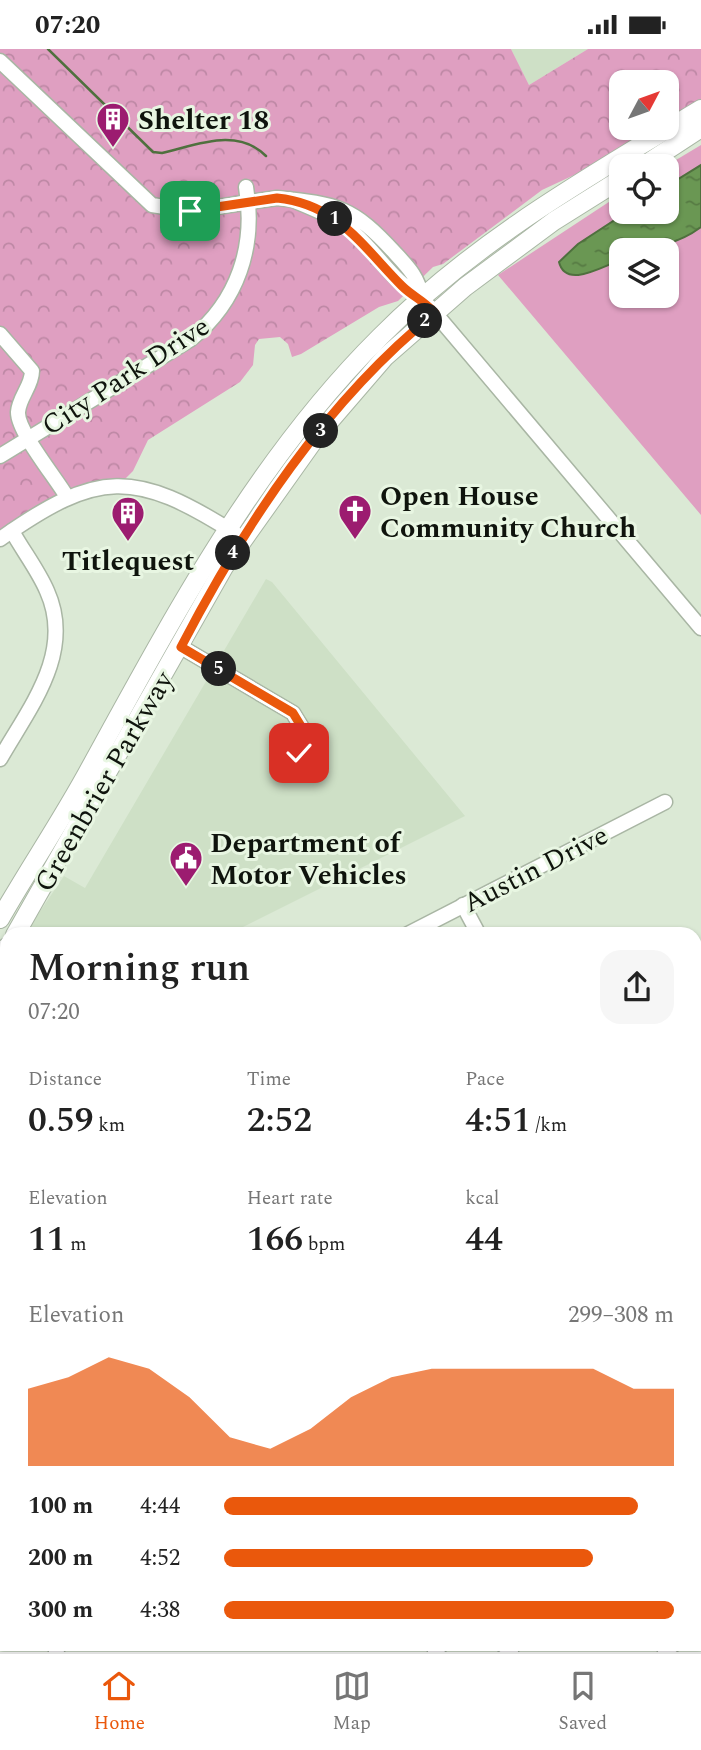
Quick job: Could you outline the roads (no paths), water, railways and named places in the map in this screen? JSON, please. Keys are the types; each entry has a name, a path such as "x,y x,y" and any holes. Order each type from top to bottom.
{"main road":[{"name":"Greenbrier Parkway","path":"0,919 235,533 328,392 380,336 494,239 557,195 701,109"},
{"path":"661,154 701,128"},
{"name":"Greenbrier Parkway","path":"20,927 181,647 235,533 385,358 504,256 609,187"}],"street":[{"path":"0,61 152,205 190,211 220,208 247,194 290,199 323,213 352,230 404,288 422,298 701,628"},
{"name":"City Park Drive","path":"0,456 207,327 227,302 237,282 247,245 247,194"},
{"path":"0,334 32,370 17,415 67,497"},
{"path":"0,758 46,679 54,657 56,635 47,591 6,535 67,497 107,487 149,489 188,503 235,533"},
{"path":"181,647 293,713 304,731 299,753"},
{"name":"Austin Drive","path":"421,927 665,802"},
{"path":"463,905 475,927"}],"water":[{"path":"701,165 701,227 679,239 609,238 609,264 577,275 563,270 559,262 578,244 609,224 679,224 679,179"}],"waterway":[{"path":"48,49 153,152 162,153 203,143 230,140 255,147 266,156"}],"place":[{"name":"Shelter 18","path":"113,149"},
{"name":"Open House Community Church","path":"355,541"},
{"name":"Titlequest","path":"128,543"},
{"name":"Department of Motor Vehicles","path":"186,888"}]}
